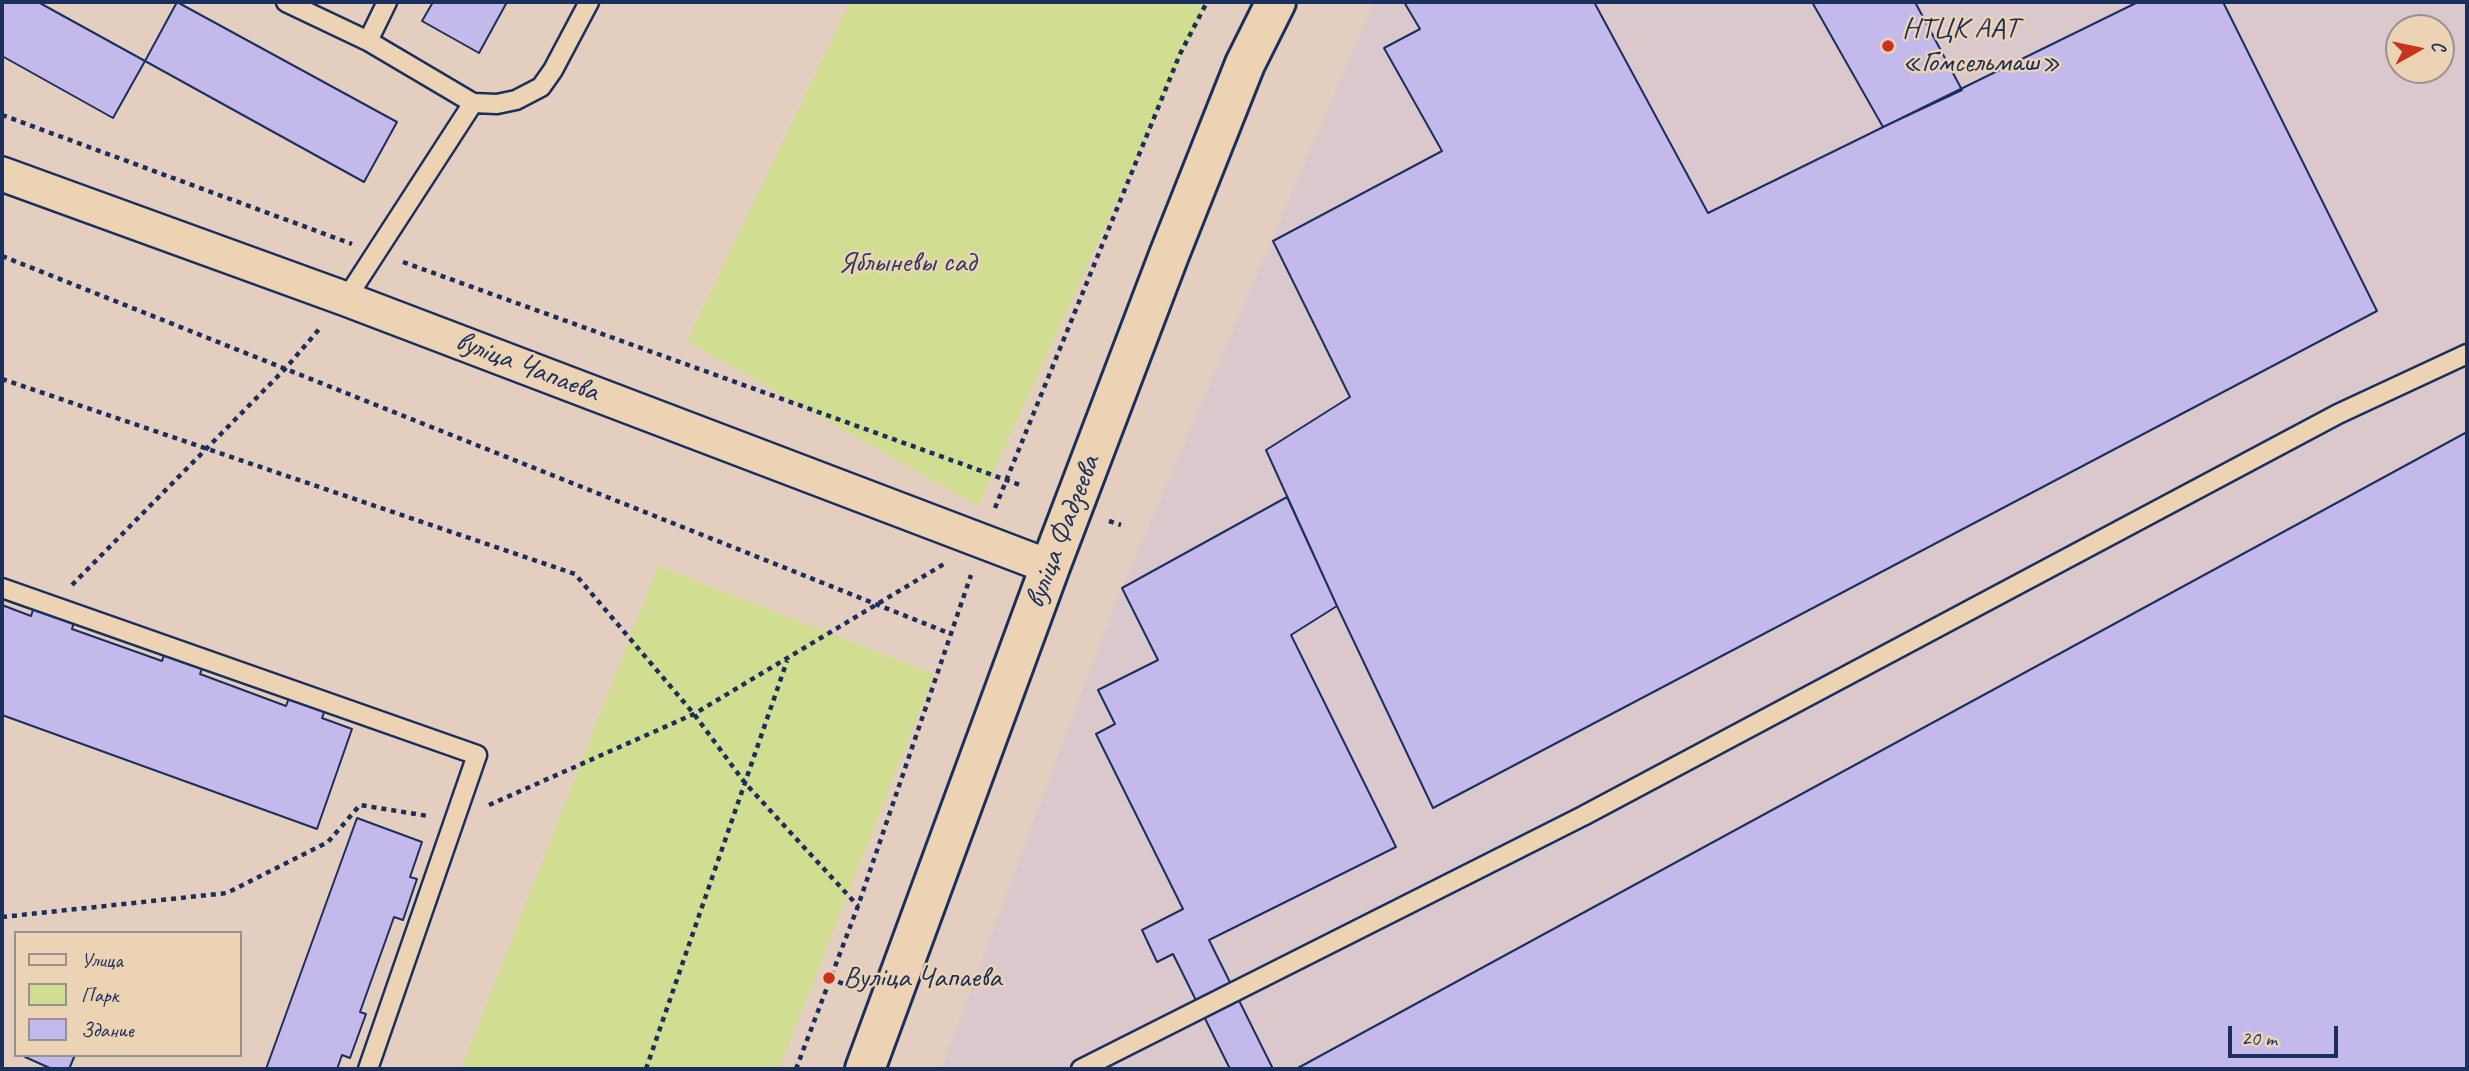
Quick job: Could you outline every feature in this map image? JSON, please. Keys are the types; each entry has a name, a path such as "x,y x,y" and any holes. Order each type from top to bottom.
{"street":[{"name":"вуліца Фадзеева","path":"865,1069 1049,567 1168,255 1245,64 1276,2"},
{"name":"вуліца Чапаева","path":"2,174 346,299 1049,567"}],"lane":[{"path":"286,2 368,41 473,103 497,104 516,100 541,87 590,2"},
{"path":"368,41 387,2"},
{"path":"346,299 473,103"},
{"path":"1081,1069 1583,816 2339,414 2467,354"},
{"path":"2,588 477,755 368,1069"}],"path":[{"path":"796,1069 858,906 1006,479 1180,54 1207,2"},
{"path":"2,115 1023,486"},
{"path":"2,256 951,634"},
{"path":"51,606 285,369 346,299"},
{"path":"2,379 575,574 694,714 745,783 858,906"},
{"path":"1109,521 1121,525"},
{"path":"2,917 227,893 328,842 360,805 454,821 694,714 983,540"},
{"path":"646,1069 787,660"}],"shaded area":[{"path":"1374,2 2467,2 2467,1069 941,1069 1113,609"}],"green space":[{"name":"Яблыневы сад","path":"850,2 1207,2 978,506 687,341"},
{"path":"658,566 934,674 779,1069 461,1069"}],"building":[{"path":"2,2 38,2 145,61 113,118 2,56"},
{"path":"177,2 397,122 364,182 145,61"},
{"path":"433,2 507,2 479,53 422,21"},
{"path":"1404,2 1594,2 1708,213 2138,2 2223,2 2377,311 1433,808 1266,450 1350,397 1273,241 1442,151 1384,48 1420,29"},
{"name":"НТЦК ААТ «Гомсельмаш»","path":"1812,2 1915,2 1962,90 1883,127"},
{"path":"2467,432 2467,1069 1296,1069"},
{"path":"1287,497 1337,606 1291,635 1396,847 1209,940 1273,1069 1230,1069 1173,954 1157,962 1142,930 1183,909 1096,734 1115,724 1098,690 1158,660 1122,588"},
{"path":"2,605 31,616 34,607 74,622 72,629 162,661 165,652 203,666 200,674 286,706 289,698 325,710 322,718 352,729 317,829 2,715"},
{"path":"357,818 422,842 410,877 417,879 403,920 394,917 360,1012 366,1014 350,1058 342,1055 337,1069 266,1069"},
{"path":"25,1057 74,1057 69,1069 52,1069"}],"place":[{"name":"НТЦК ААТ «Гомсельмаш»","path":"1888,46"},
{"name":"Вуліца Чапаева","path":"829,978"}]}
